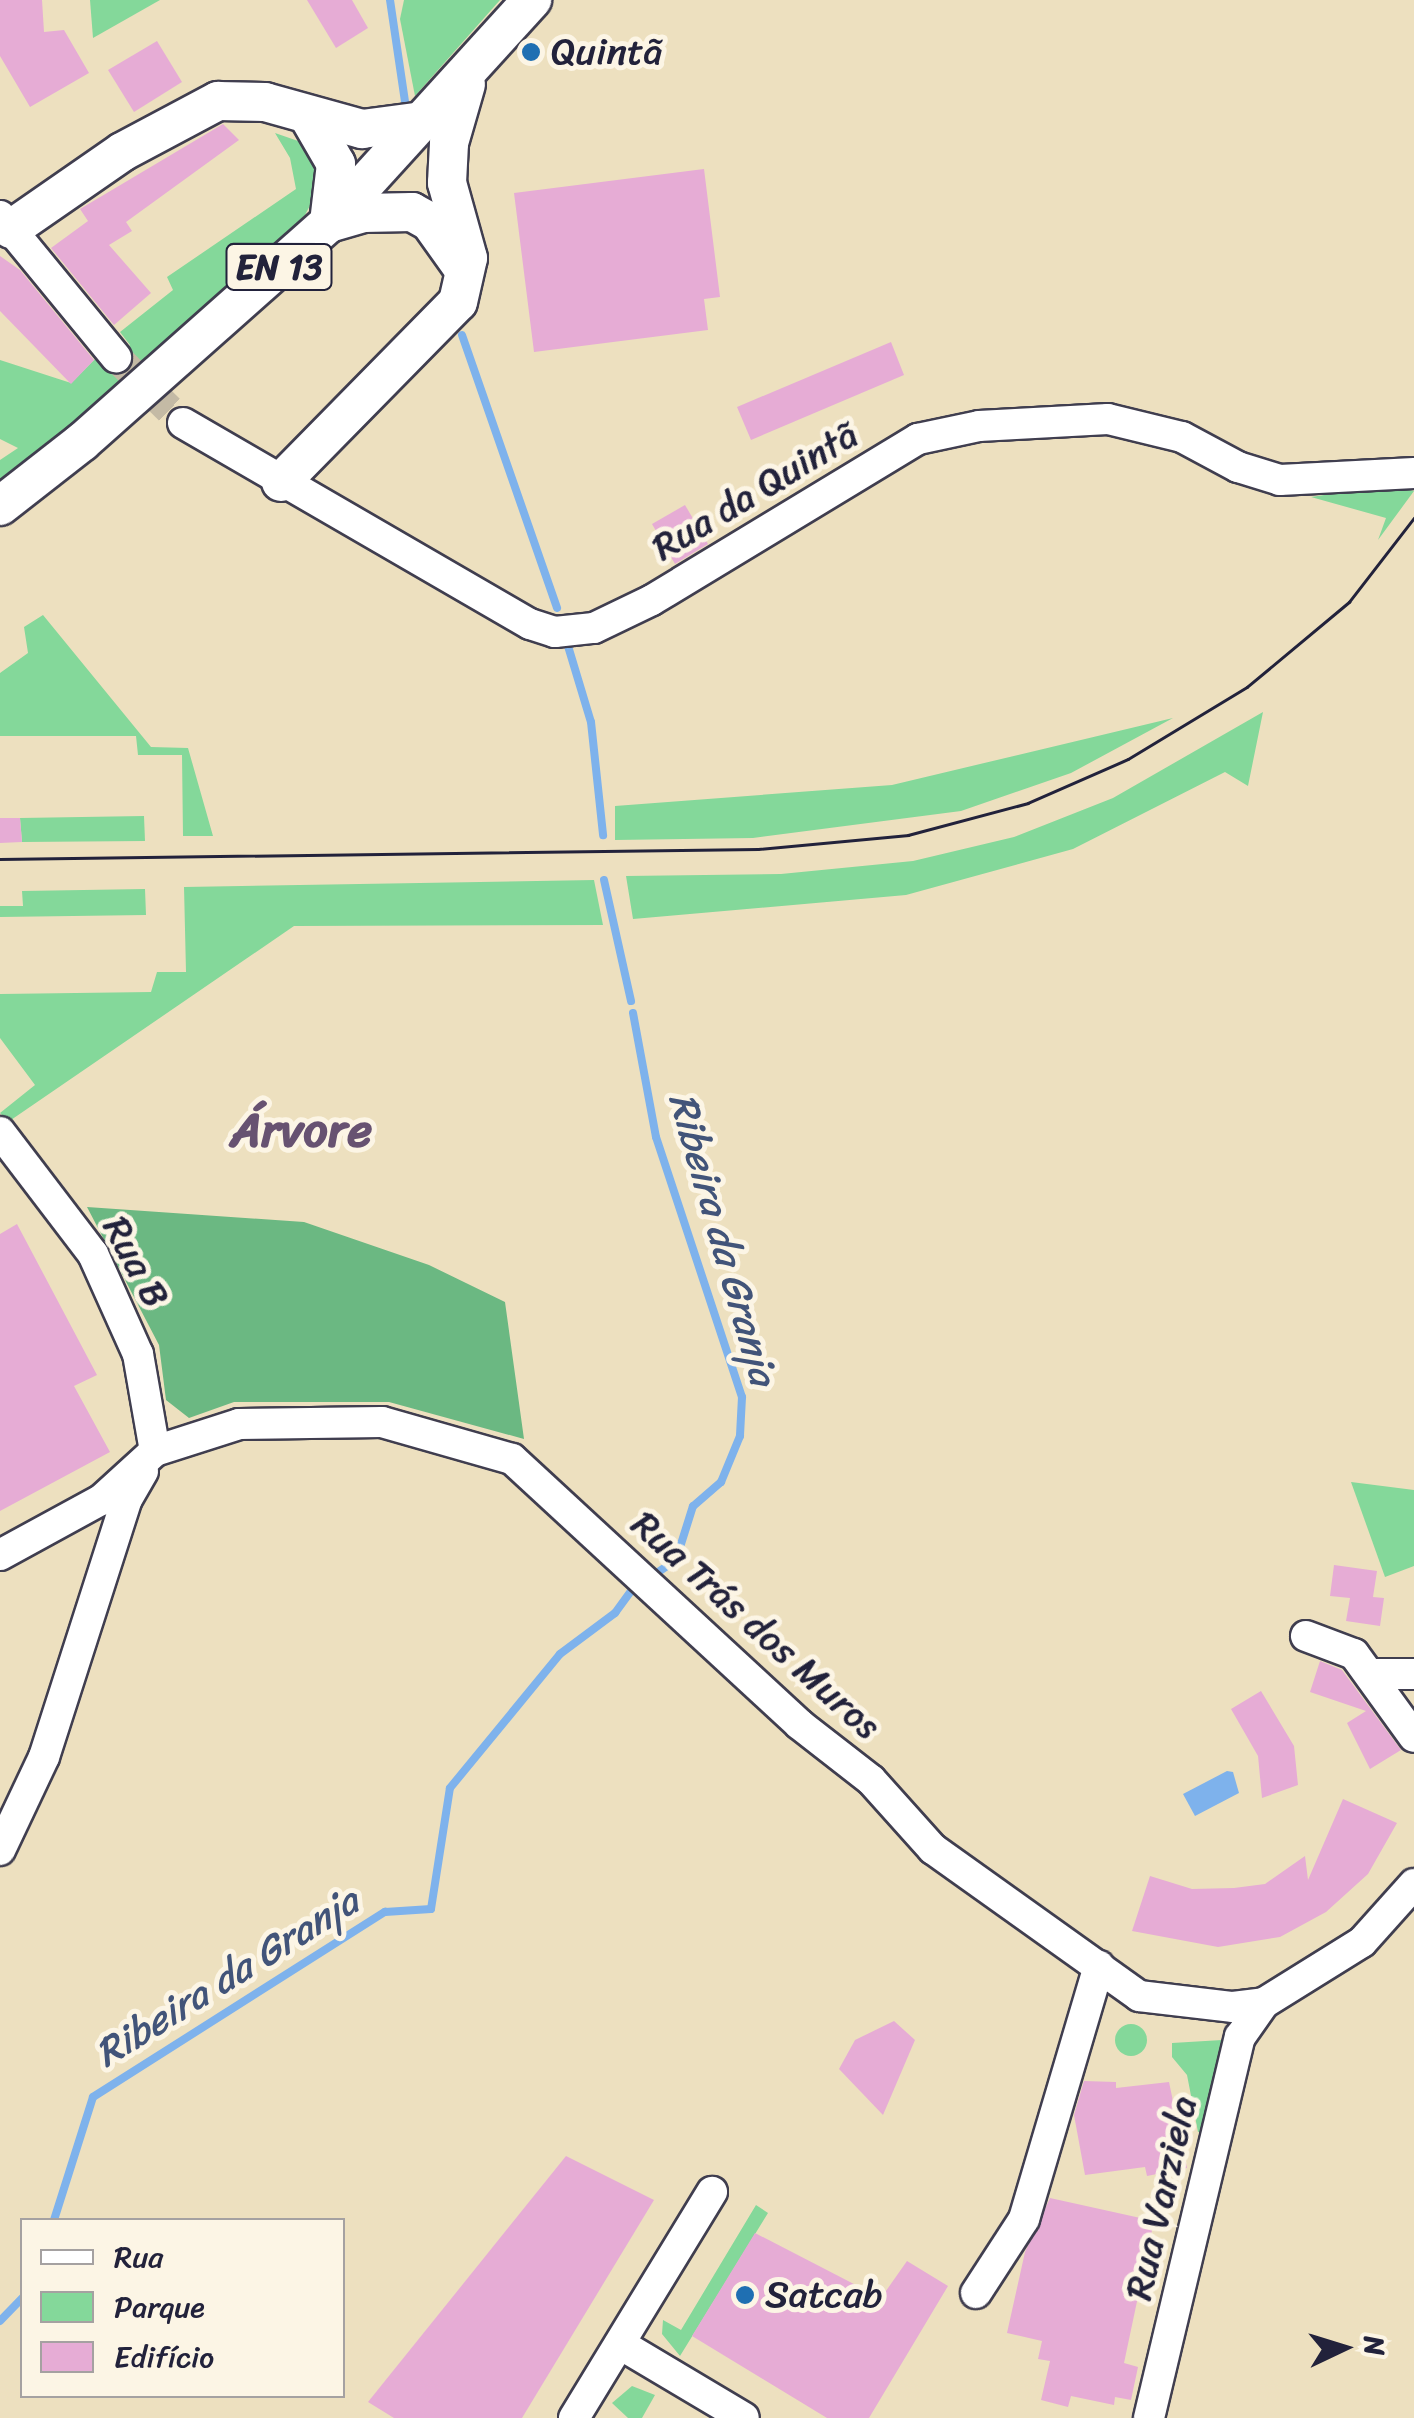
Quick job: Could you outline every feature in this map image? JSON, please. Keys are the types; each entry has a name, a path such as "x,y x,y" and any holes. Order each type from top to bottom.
{"main road":[{"name":"EN 13","path":"0,506 82,442 328,223 468,78 532,0"},
{"path":"281,482 445,321 467,276 466,243 448,183 449,144 468,78"},
{"path":"4,224 122,152 218,101 265,102 310,119 362,129 424,121"},
{"path":"310,119 336,164 328,223 363,214 412,212 430,222 467,276"}],"street":[{"path":"4,224 116,357"},
{"name":"Rua da Quintã","path":"183,423 530,624 555,632 594,628 652,600 918,440 979,426 1108,419 1182,437 1238,467 1280,480 1414,473"},
{"name":"Rua B","path":"0,1132 93,1254 138,1354 155,1450"},
{"name":"Rua Trás dos Muros","path":"155,1450 239,1424 382,1422 512,1458 799,1724 872,1780 933,1849 1140,1996 1219,2006 1264,2003"},
{"path":"0,1554 101,1500 155,1450"},
{"path":"0,1850 44,1757 127,1499 155,1450"},
{"path":"1306,1636 1354,1654 1374,1674 1414,1737"},
{"path":"1374,1674 1414,1674"},
{"path":"1264,2003 1362,1942 1414,1884"},
{"path":"976,2293 1024,2219 1099,1966"},
{"name":"Rua Varziela","path":"1150,2418 1240,2037 1264,2003"},
{"path":"574,2418 712,2192"},
{"path":"620,2344 744,2418"}],"green space":[{"path":"90,0 160,0 93,38"},
{"path":"404,0 500,0 415,96 400,19"},
{"path":"275,133 301,142 318,170 318,190 305,215 150,360 0,481 0,460 18,448 0,439 0,360 71,383 97,357 111,367 130,345 120,332 173,290 167,277 296,189 290,158"},
{"path":"1390,485 1414,491 1378,540 1386,518 1311,497"},
{"path":"43,615 151,747 188,748 213,836 183,836 182,755 138,755 136,736 0,736 0,673 28,653 24,627"},
{"path":"1263,712 1248,786 1225,772 1073,849 906,895 633,919 626,876 781,874 913,861 1014,837 1113,798"},
{"path":"1173,718 1071,773 961,811 753,838 615,840 615,806 892,785"},
{"path":"144,816 145,841 22,842 20,818"},
{"path":"594,880 603,925 294,926 8,1122 0,1113 35,1085 0,1038 0,994 151,992 157,972 186,972 184,887"},
{"path":"145,889 146,915 0,917 0,906 23,906 22,891"},
{"path":"87,1207 304,1222 429,1265 505,1302 524,1439 389,1402 234,1402 189,1418 166,1400 159,1345"},
{"path":"1351,1482 1414,1490 1414,1566 1385,1577"},
{"path":"1131,2024 1142,2029 1147,2040 1142,2051 1131,2056 1120,2051 1115,2040 1120,2029"},
{"path":"1222,2040 1210,2130 1198,2132 1187,2075 1172,2057 1172,2043"},
{"path":"756,2205 768,2213 680,2356 662,2334 663,2320 681,2330"},
{"path":"632,2386 655,2395 642,2418 628,2418 612,2403"}],"water":[{"path":"1227,1771 1233,1772 1239,1793 1195,1816 1183,1794"}],"building":[{"path":"0,0 42,0 44,32 64,30 89,73 30,107 0,56"},
{"path":"307,0 352,0 368,28 336,48"},
{"path":"157,41 182,82 134,112 108,70"},
{"path":"223,124 239,140 126,222 132,231 109,245 151,293 114,325 51,248 88,221 80,209"},
{"path":"704,169 720,297 704,299 708,330 534,352 514,193"},
{"path":"0,256 20,270 94,360 71,384 0,311"},
{"path":"891,342 904,375 751,440 737,407"},
{"path":"685,505 708,544 675,564 652,524"},
{"path":"0,818 20,818 22,842 0,843"},
{"path":"17,1224 97,1375 74,1386 110,1452 0,1511 0,1234"},
{"path":"1334,1565 1377,1571 1373,1597 1384,1598 1380,1626 1346,1621 1350,1598 1330,1596"},
{"path":"1320,1661 1342,1670 1401,1750 1370,1769 1347,1723 1366,1711 1310,1692"},
{"path":"1261,1691 1294,1746 1298,1785 1262,1798 1258,1756 1231,1709"},
{"path":"1343,1799 1397,1823 1368,1874 1326,1912 1280,1937 1218,1947 1132,1931 1150,1876 1192,1889 1265,1884 1305,1856 1308,1880"},
{"path":"894,2021 915,2040 883,2115 839,2069 855,2040"},
{"path":"1084,2081 1116,2082 1116,2088 1169,2082 1187,2168 1147,2176 1145,2167 1085,2175 1074,2115"},
{"path":"566,2156 654,2200 522,2418 394,2418 368,2402"},
{"path":"1050,2198 1154,2221 1124,2363 1138,2367 1131,2400 1115,2397 1114,2405 1071,2396 1068,2407 1041,2400 1050,2361 1038,2359 1042,2341 1007,2333 1025,2252"},
{"path":"755,2233 881,2298 907,2261 948,2286 869,2418 827,2418 692,2336"}],"waterway":[{"name":"Ribeira da Granja","path":"390,0 405,101"},
{"name":"Ribeira da Granja","path":"462,335 557,608"},
{"name":"Ribeira da Granja","path":"568,646 591,722 603,835"},
{"name":"Ribeira da Granja","path":"604,880 631,1001"},
{"name":"Ribeira da Granja","path":"633,1013 656,1137 742,1397 740,1436 721,1482 693,1506 676,1560 657,1573"},
{"name":"Ribeira da Granja","path":"55,2218 93,2097 385,1912 431,1909 450,1788 560,1654 615,1613 632,1590"},
{"name":"Ribeira da Granja","path":"0,2321 20,2300"}],"tunnel":[{"path":"116,357 183,423"}],"tram line":[{"path":"0,859 758,849 908,835 1028,803 1128,759 1247,687 1349,602 1414,518"}],"place":[{"name":"Quintã","path":"531,52"},
{"name":"Satcab","path":"745,2295"}],"district":[{"name":"Árvore","path":"301,1130"}]}
